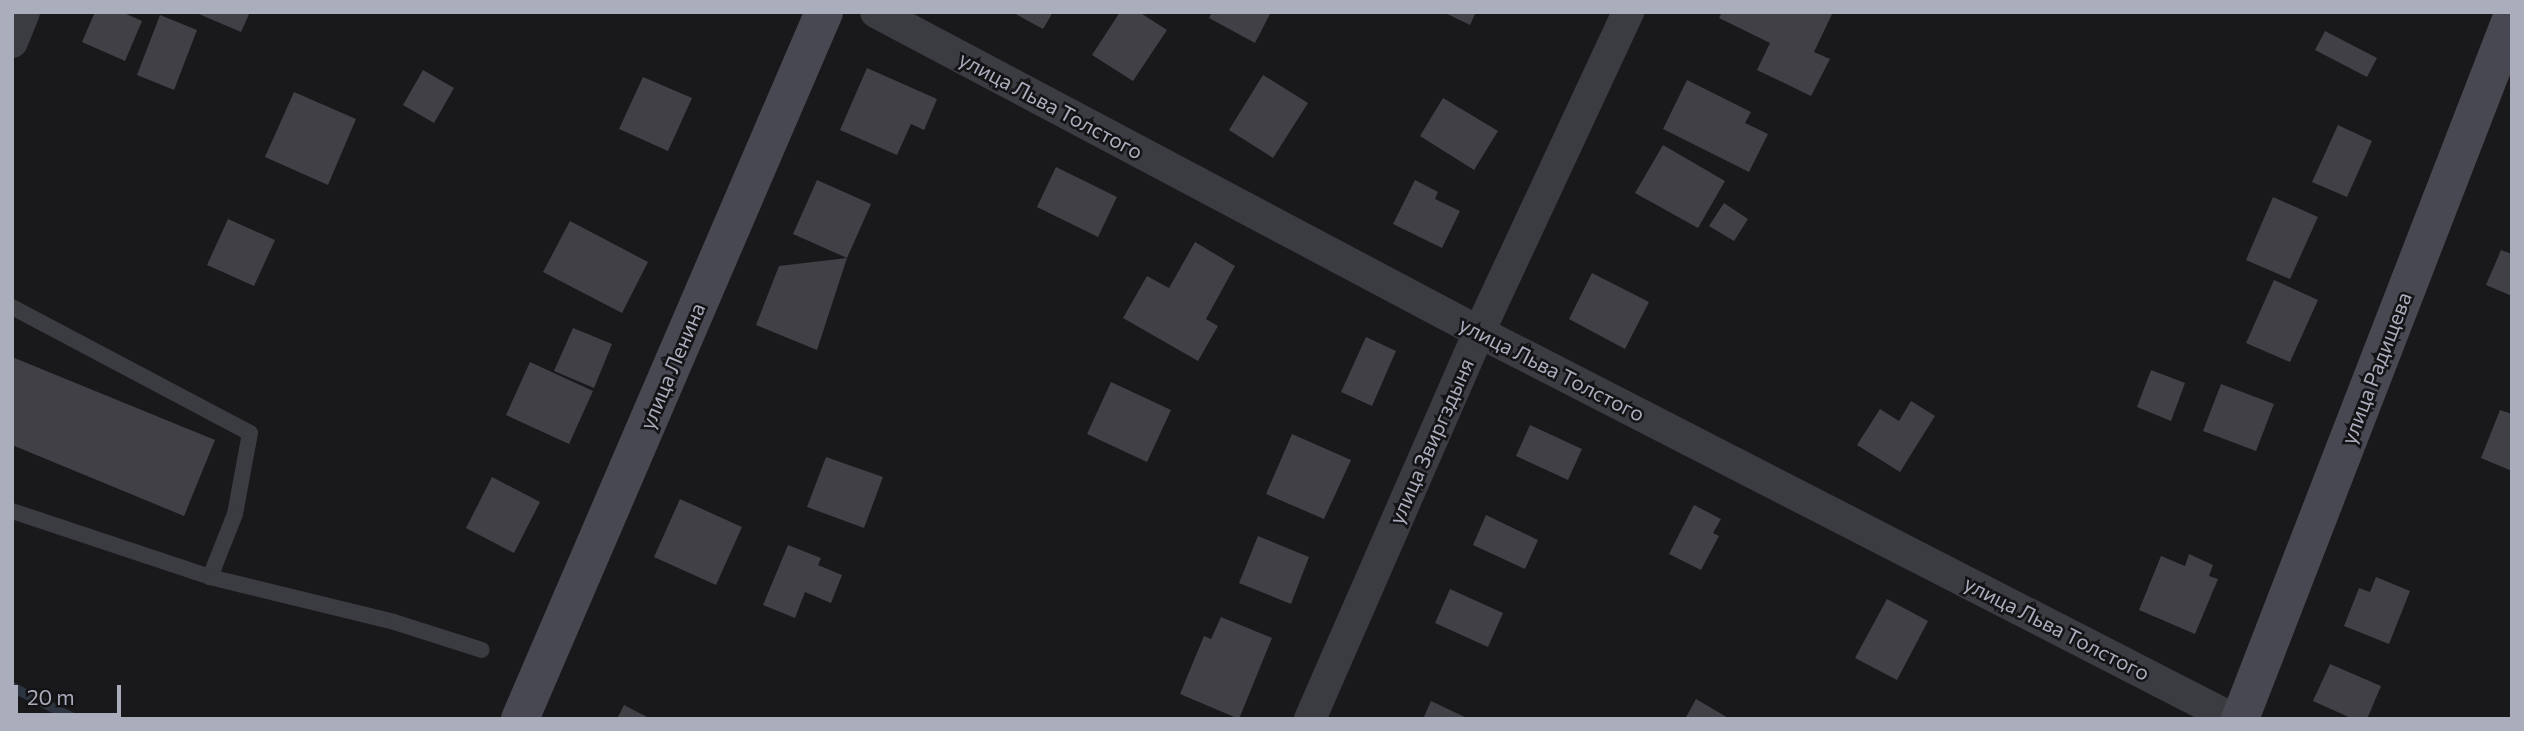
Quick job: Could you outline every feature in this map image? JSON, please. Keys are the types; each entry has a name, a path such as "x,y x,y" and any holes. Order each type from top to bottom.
{"main road":[{"name":"улица Ленина","path":"520,719 824,12"},
{"name":"улица Радищева","path":"2240,719 2512,17"}],"street":[{"path":"12,42 24,12"},
{"name":"улица Льва Толстого","path":"876,12 1479,332 2234,719"},
{"name":"улица Звиргздыня","path":"1310,719 1479,332 1628,12"}],"lane":[{"path":"12,307 250,433 235,514 210,577"},
{"path":"12,511 210,577 394,622 482,650"}],"building":[{"path":"95,12 122,12 142,21 125,61 82,42"},
{"path":"194,12 250,12 241,32"},
{"path":"1012,12 1053,12 1043,29"},
{"path":"1120,12 1139,12 1167,30 1133,81 1092,55"},
{"path":"1212,12 1271,12 1255,43 1209,18"},
{"path":"1443,12 1476,12 1470,25"},
{"path":"1722,12 1833,12 1814,52 1830,59 1811,96 1757,70 1770,43 1719,18"},
{"path":"160,15 197,30 174,90 137,75"},
{"path":"2325,31 2377,58 2367,77 2315,50"},
{"path":"867,68 937,99 924,130 911,124 897,155 840,130"},
{"path":"423,70 454,88 434,123 403,105"},
{"path":"1263,75 1308,103 1273,158 1229,130"},
{"path":"643,77 692,98 668,151 619,129"},
{"path":"1687,80 1751,112 1745,123 1768,134 1749,172 1663,129"},
{"path":"294,92 356,119 328,185 265,157"},
{"path":"1443,98 1498,131 1474,170 1420,136"},
{"path":"2338,125 2372,141 2347,197 2312,182"},
{"path":"1663,145 1725,181 1698,228 1635,193"},
{"path":"1056,167 1117,197 1098,237 1037,207"},
{"path":"817,180 871,204 847,258 793,234"},
{"path":"1415,180 1438,192 1435,199 1460,211 1442,248 1393,224"},
{"path":"2273,197 2318,217 2290,279 2246,260"},
{"path":"1724,203 1748,219 1734,241 1709,226"},
{"path":"228,219 275,240 254,286 207,265"},
{"path":"570,221 648,262 622,313 543,272"},
{"path":"1195,242 1235,266 1206,319 1218,326 1198,361 1123,318 1147,276 1169,288"},
{"path":"2501,250 2512,254 2512,296 2486,285"},
{"path":"847,258 817,350 756,325 779,266"},
{"path":"1592,273 1649,302 1625,349 1569,319"},
{"path":"2274,280 2318,300 2290,362 2246,343"},
{"path":"573,328 612,344 594,388 554,371"},
{"path":"1366,337 1396,351 1372,406 1341,392"},
{"path":"12,357 215,440 184,516 12,445"},
{"path":"530,362 593,391 569,444 506,415"},
{"path":"2151,370 2185,383 2171,421 2137,407"},
{"path":"1111,382 1171,410 1147,462 1087,434"},
{"path":"2221,384 2274,404 2256,451 2203,431"},
{"path":"1911,401 1935,416 1900,472 1857,445 1880,409 1899,421"},
{"path":"2500,410 2512,414 2512,471 2481,458"},
{"path":"1530,425 1582,449 1568,480 1516,456"},
{"path":"1292,434 1351,460 1324,519 1266,494"},
{"path":"826,457 883,477 864,528 807,507"},
{"path":"492,477 540,502 514,553 466,528"},
{"path":"680,499 742,527 716,585 654,557"},
{"path":"1694,505 1721,519 1713,533 1719,536 1701,570 1669,554"},
{"path":"1486,515 1538,540 1525,569 1473,545"},
{"path":"1258,536 1309,557 1291,604 1239,583"},
{"path":"788,545 821,558 818,565 842,575 831,603 805,592 795,618 763,605"},
{"path":"2189,554 2213,565 2209,576 2218,579 2195,634 2139,610 2161,556 2185,566"},
{"path":"2376,577 2410,591 2389,644 2344,626 2359,588 2370,592"},
{"path":"1450,589 1503,613 1488,647 1435,623"},
{"path":"1887,599 1928,621 1897,680 1855,658"},
{"path":"1221,617 1272,638 1239,719 1180,694 1204,636 1211,639"},
{"path":"2330,664 2381,686 2367,719 2353,719 2313,701"},
{"path":"1696,699 1730,719 1685,719"},
{"path":"1431,701 1469,719 1423,719"},
{"path":"624,705 651,719 617,719"}],"waterway":[{"path":"12,687 75,719"}]}
